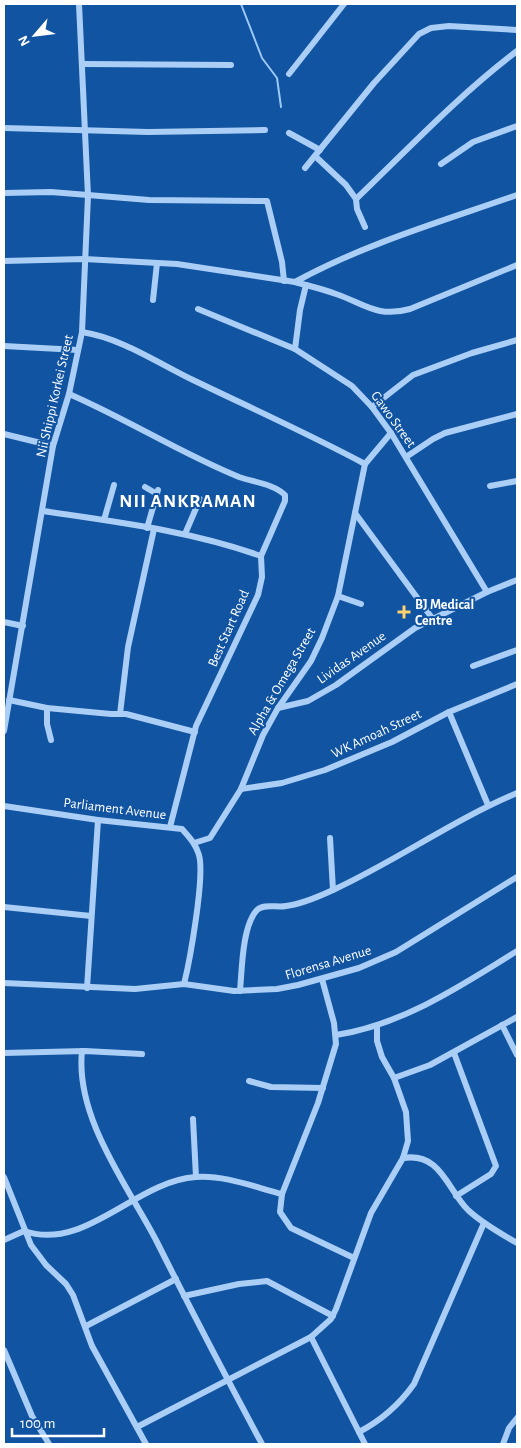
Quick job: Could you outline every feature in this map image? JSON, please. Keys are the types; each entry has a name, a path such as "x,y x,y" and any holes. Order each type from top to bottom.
{"street":[{"name":"Nii Shippi Korkei Street","path":"4,731 54,446 69,394 82,332 88,196 83,131 83,64 79,4"},
{"path":"289,74 344,4"},
{"path":"305,168 374,84 419,34 431,28 449,26 517,30"},
{"path":"356,199 431,125 490,72 517,51"},
{"path":"83,64 231,65"},
{"path":"441,164 473,142 517,126"},
{"path":"4,128 83,131 265,130"},
{"path":"289,133 320,150"},
{"path":"315,156 346,185 356,199 356,206 365,228"},
{"path":"4,193 51,192 181,202 267,201 282,262 284,280"},
{"path":"295,282 324,266 348,256 517,195"},
{"path":"4,261 84,259 209,268 295,282 339,295 365,308 394,313 410,309 517,264"},
{"path":"153,300 157,263"},
{"path":"295,350 306,285"},
{"name":"Gawo Street","path":"198,309 295,350 352,386 372,407 391,433 487,592"},
{"path":"82,332 94,334 145,356 303,431 364,464 391,433"},
{"path":"372,407 413,375 472,353 517,340"},
{"path":"4,346 78,350"},
{"name":"Best Start Road","path":"69,394 214,467 251,482 280,490 285,495 285,500 261,556 262,577 258,595 195,732 170,827"},
{"path":"406,457 445,433 517,414"},
{"path":"4,434 54,446"},
{"name":"Alpha & Omega Street","path":"194,843 210,838 241,789 263,735 278,708 311,661 338,596 364,464"},
{"path":"490,486 517,481"},
{"path":"104,520 114,484"},
{"path":"120,714 128,646 158,492 145,487"},
{"path":"185,534 200,499"},
{"path":"44,511 220,541 261,556"},
{"path":"355,513 432,618"},
{"name":"Lividas Avenue","path":"278,708 308,701 336,686 415,628 432,618 517,580"},
{"path":"338,596 361,604"},
{"path":"4,622 23,626"},
{"path":"473,666 517,650"},
{"name":"WK Amoah Street","path":"241,789 282,783 326,770 392,742 449,712 517,684"},
{"path":"9,700 47,708 120,714 195,732"},
{"path":"47,708 46,724 51,740"},
{"path":"449,712 488,805"},
{"path":"240,991 245,939 256,911 266,906 285,906 303,902 333,890 488,805 517,793"},
{"name":"Parliament Avenue","path":"4,806 98,820 170,827 182,830 194,843"},
{"path":"87,988 98,820"},
{"path":"330,838 333,890"},
{"path":"184,984 198,896 200,856 194,843"},
{"name":"Florensa Avenue","path":"4,983 135,989 184,984 208,989 240,991 277,989 322,980 359,968 396,952 517,877"},
{"path":"4,907 91,916"},
{"path":"336,1036 377,1026 443,996 517,951"},
{"path":"322,980 336,1036 334,1053 323,1088 282,1194 280,1212 287,1225 354,1258"},
{"path":"394,1078 412,1073 454,1053 517,1017"},
{"path":"502,1025 517,1055"},
{"path":"137,1427 311,1337 333,1316 378,1198 403,1158 408,1141 409,1129 406,1112 394,1078 382,1057 377,1041 377,1026"},
{"path":"82,1051 80,1068 86,1099 108,1154 131,1200 148,1225 262,1444"},
{"path":"4,1053 82,1051 142,1054"},
{"path":"454,1053 496,1166 491,1174 456,1196"},
{"path":"249,1081 271,1087 323,1088"},
{"path":"193,1119 196,1177"},
{"path":"403,1158 420,1157 434,1164 441,1170 456,1196 484,1223 517,1243"},
{"path":"4,1177 24,1231 37,1254 66,1284 78,1306 101,1364 146,1444"},
{"path":"4,1240 24,1231 41,1237 69,1231 104,1216 131,1200 167,1183 196,1177 219,1178 282,1194"},
{"path":"359,1432 384,1417 397,1406 414,1384 484,1223"},
{"path":"86,1326 176,1279"},
{"path":"184,1296 240,1284 267,1281 333,1316"},
{"path":"311,1337 365,1444"},
{"path":"4,1350 32,1416 49,1444"},
{"path":"503,1444 517,1412"}],"waterway":[{"path":"241,4 262,58 277,78 281,107"}],"place":[{"name":"BJ Medical Centre","path":"404,612"}],"district":[{"name":"NII ANKRAMAN","path":"188,500"}]}
